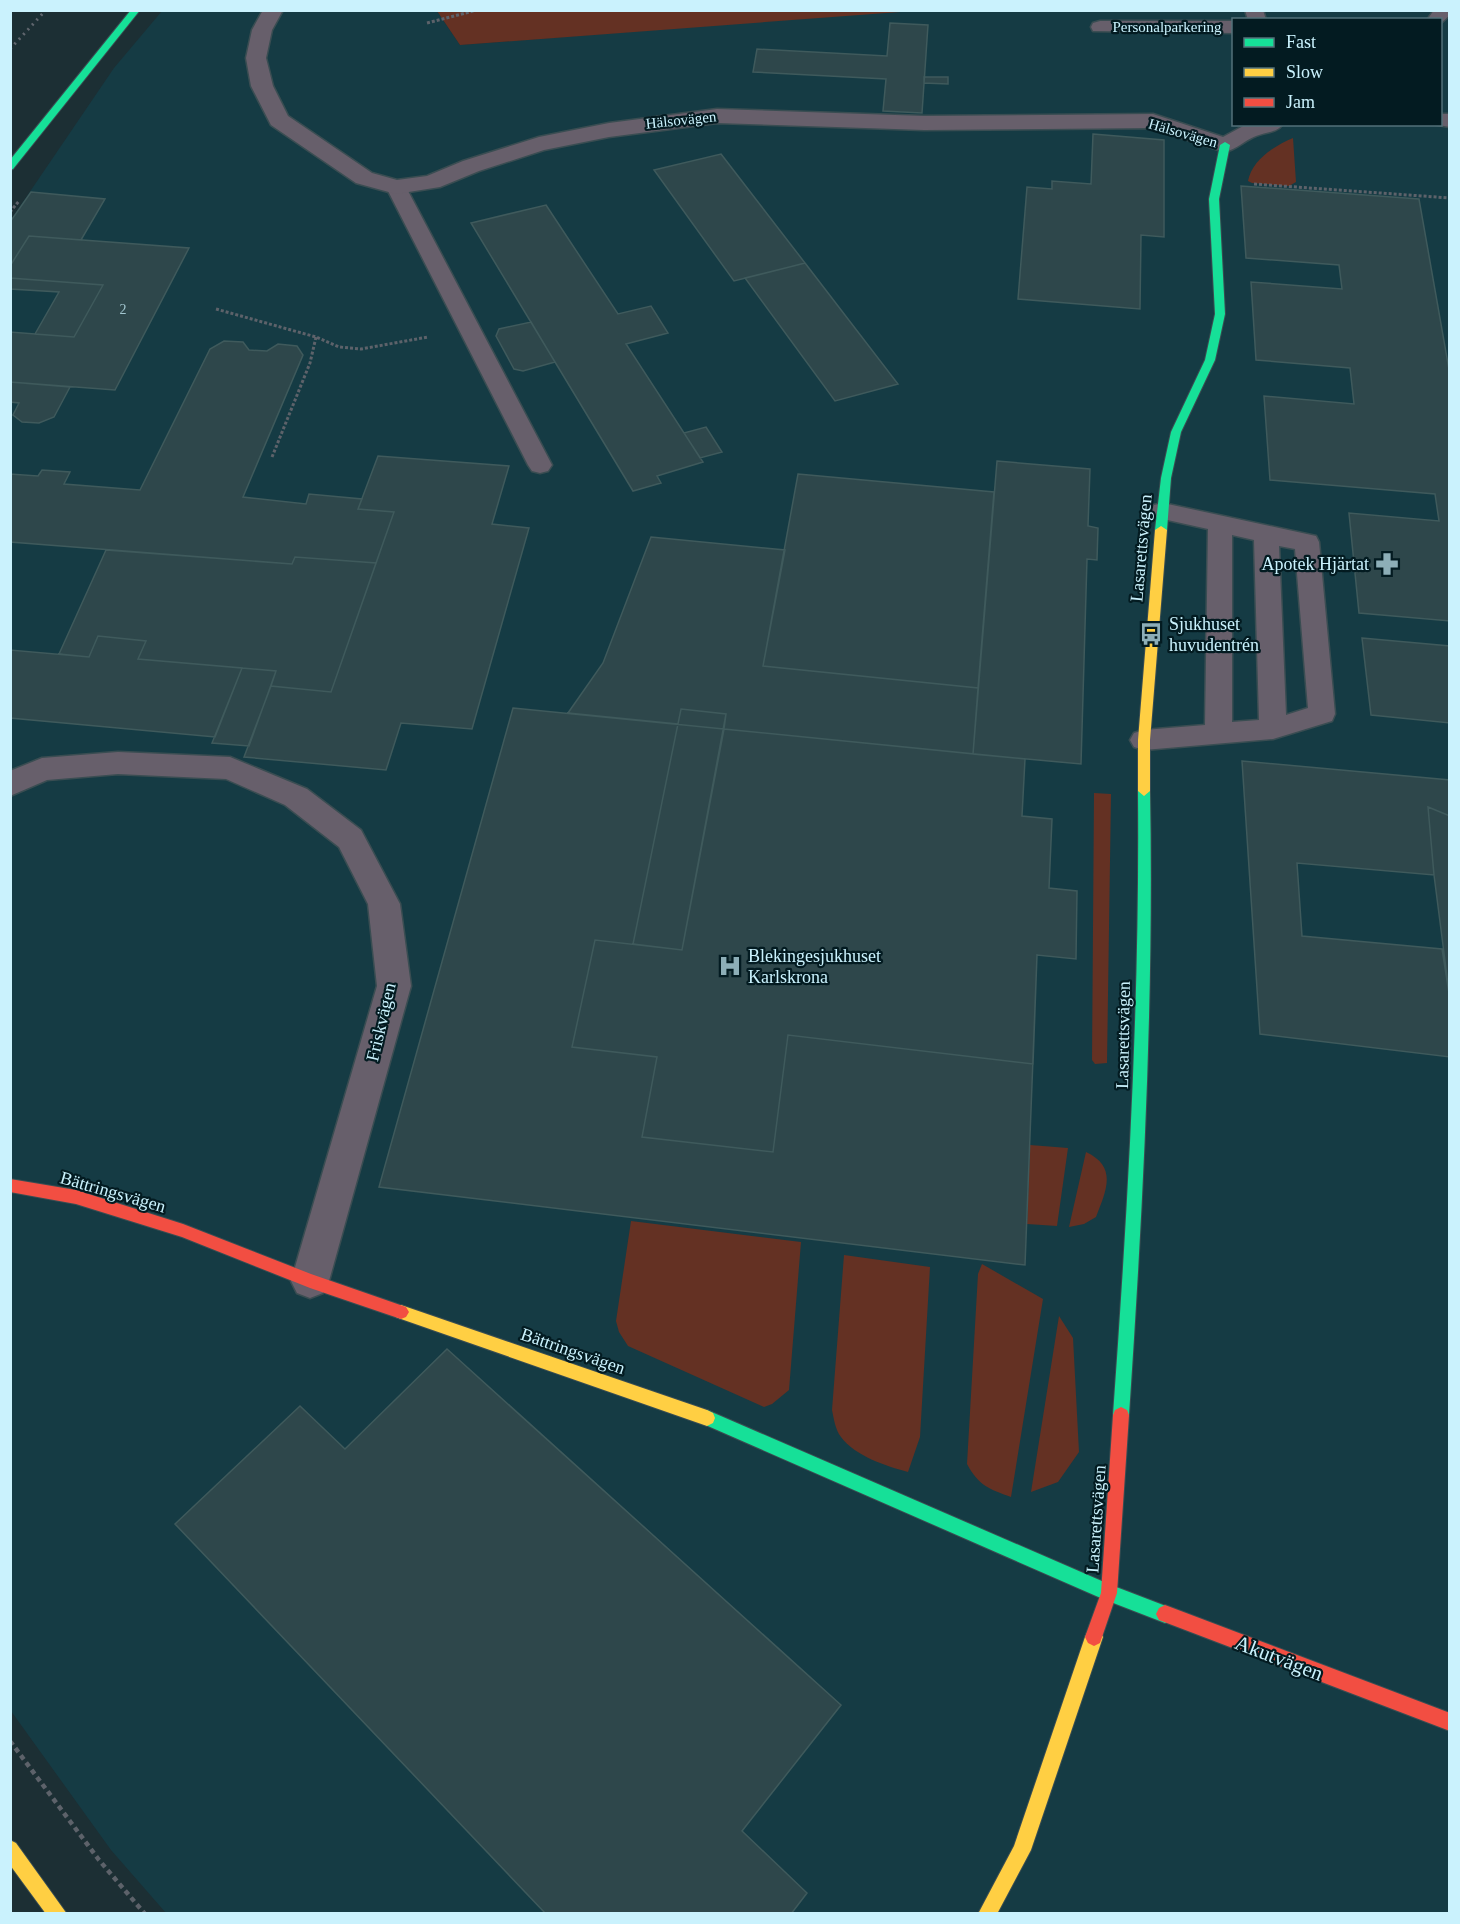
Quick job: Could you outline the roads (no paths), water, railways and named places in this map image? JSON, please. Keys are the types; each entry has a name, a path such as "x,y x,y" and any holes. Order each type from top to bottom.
{"street":[{"path":"10,167 136,10"},
{"name":"Hälsovägen","path":"273,10 262,30 256,58 262,86 279,120 364,178 396,187 432,182 471,166 539,144 630,127 717,116 966,123 1153,121 1226,145"},
{"path":"1226,145 1248,131 1265,126"},
{"name":"Lasarettsvägen","path":"987,1914 1022,1850 1109,1593 1137,1181 1144,874 1144,740 1162,511 1166,478 1176,432 1210,360 1220,314 1214,199 1226,145"},
{"name":"Friskvägen","path":"10,785 42,769 118,763 230,768 296,797 350,839 384,904 394,986 310,1281"},
{"name":"Bättringsvägen","path":"10,1185 76,1197 172,1227 310,1281 689,1410 1109,1593"},
{"name":"Akutvägen","path":"1109,1593 1449,1722"},
{"path":"10,1849 58,1914"}],"lane":[{"name":"Personalparkering","path":"1100,27 1232,27"},
{"path":"396,187 540,465"},
{"path":"1144,740 1273,729 1322,714 1308,542 1266,536 1220,522 1162,511"},
{"path":"1218,732 1220,522"},
{"path":"1266,536 1273,729"}],"railway":[{"path":"10,49 46,10"}],"place":[{"name":"Apotek Hjärtat","path":"1387,564"},
{"name":"Sjukhuset huvudentrén","path":"1151,634"},
{"name":"Blekingesjukhuset Karlskrona","path":"730,966"}]}
